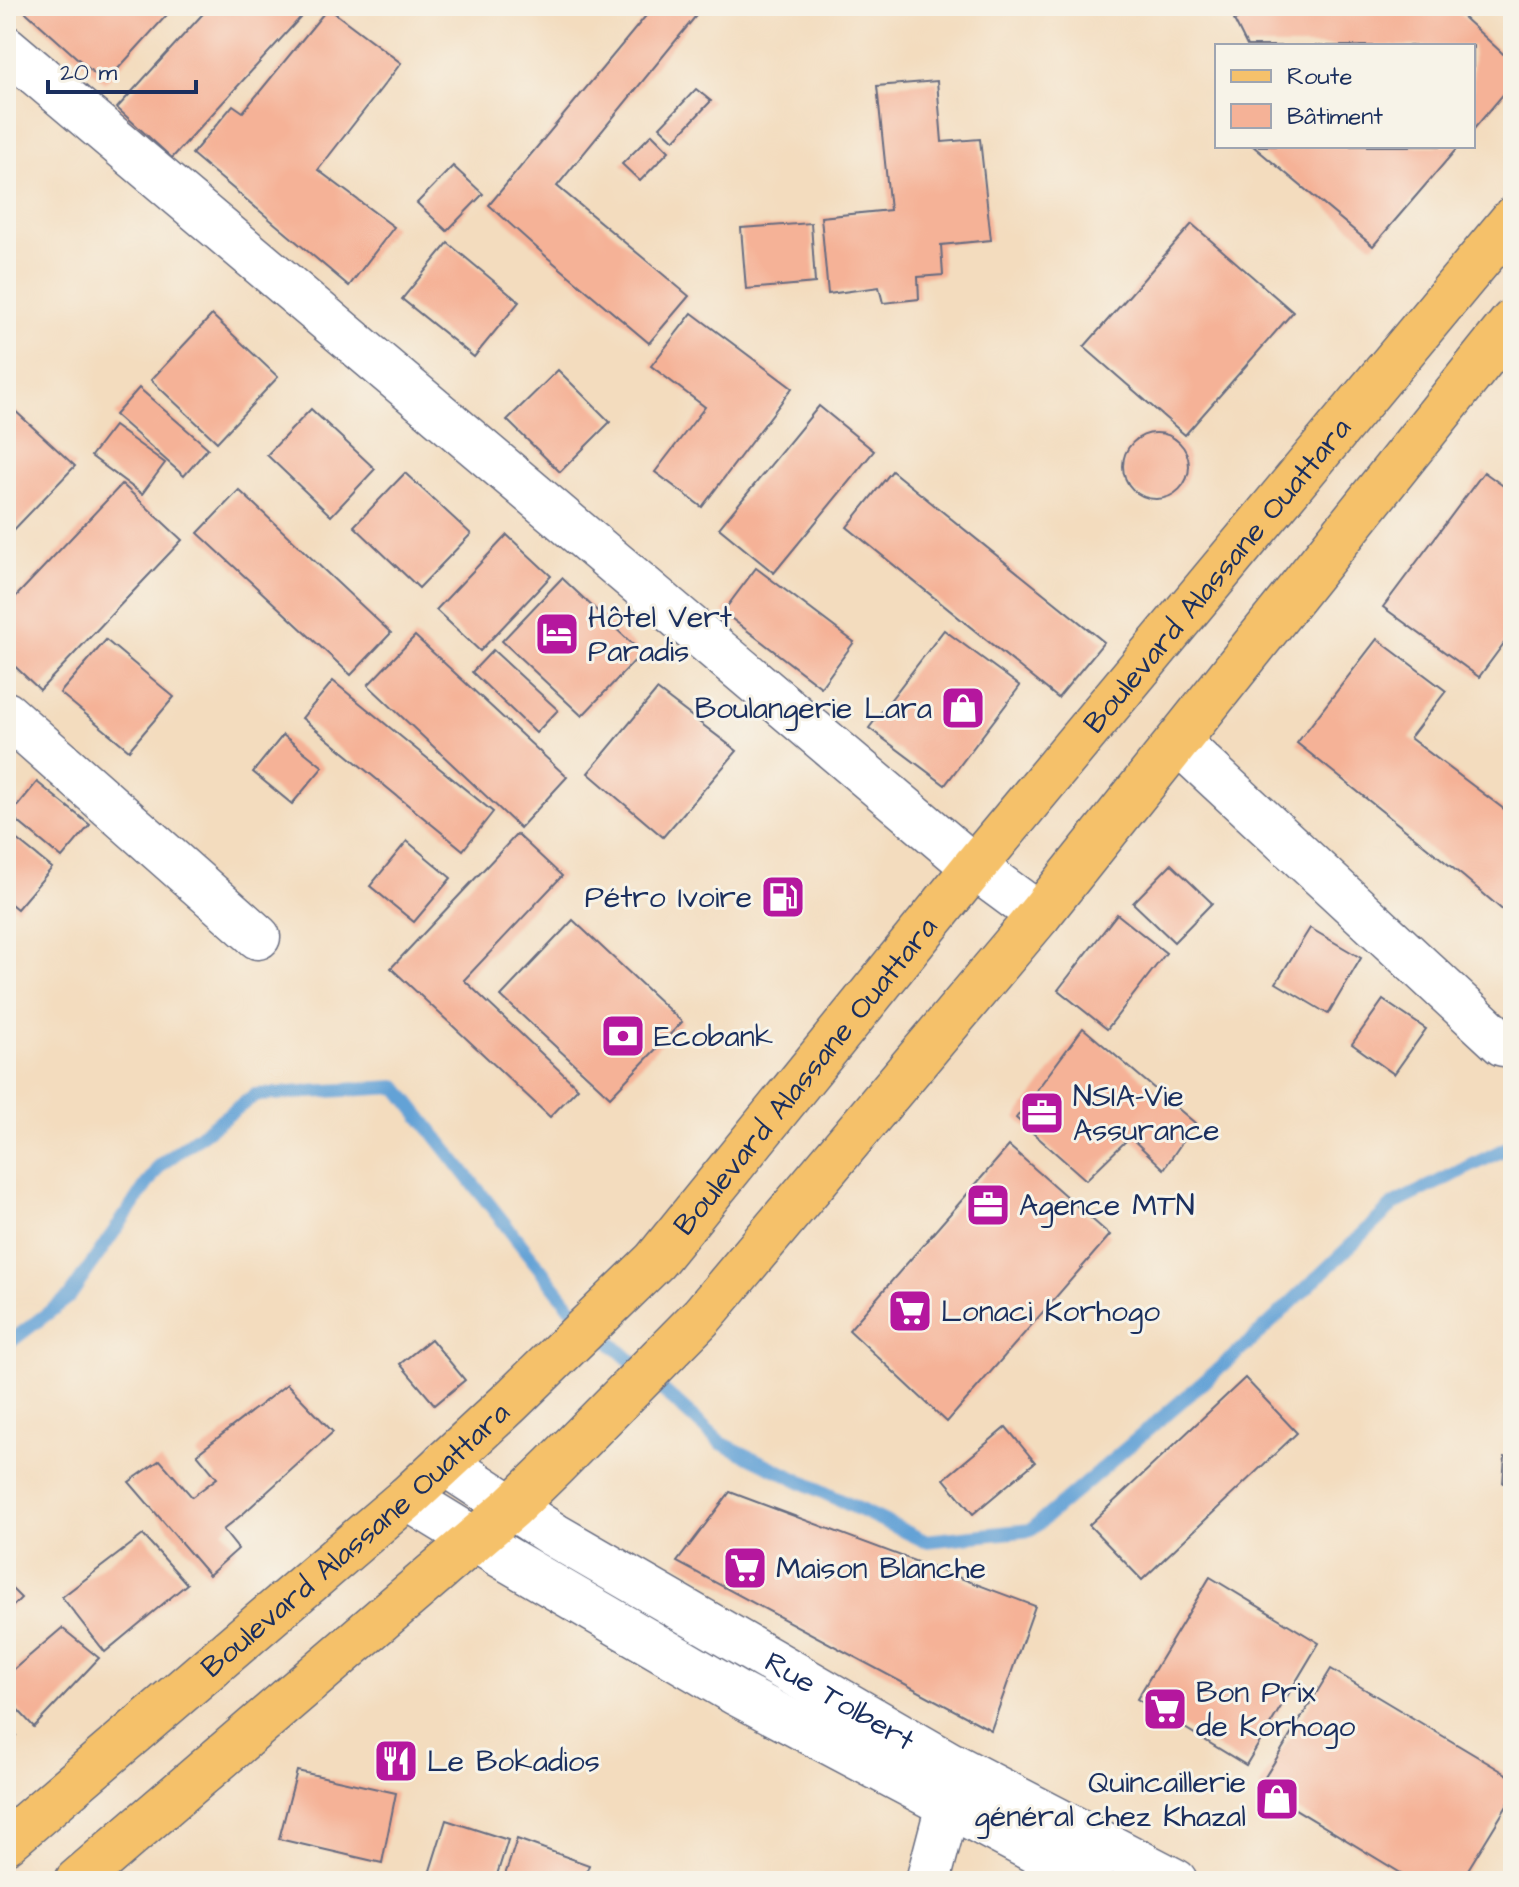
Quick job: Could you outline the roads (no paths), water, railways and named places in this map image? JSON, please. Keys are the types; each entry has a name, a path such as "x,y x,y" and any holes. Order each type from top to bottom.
{"main road":[{"name":"Boulevard Alassane Ouattara","path":"6,1842 407,1498 655,1261 974,867 1513,219"},
{"path":"77,1881 512,1507 702,1316 1039,915 1513,321"}],"street":[{"path":"6,48 974,867 1039,915"},
{"path":"6,714 258,937"},
{"path":"1178,742 1503,1044"},
{"name":"Rue Tolbert","path":"444,1463 554,1535 948,1763 1175,1881"},
{"name":"Rue Tolbert","path":"407,1498 736,1693 1092,1881"},
{"path":"928,1881 948,1805"}],"waterway":[{"path":"6,1345 69,1297 160,1165 255,1095 397,1087 567,1303 721,1443 925,1541 1031,1530 1250,1342 1394,1204 1513,1145"}],"place":[{"name":"Hôtel Vert Paradis","path":"557,634"},
{"name":"Boulangerie Lara","path":"963,708"},
{"name":"Pétro Ivoire","path":"783,897"},
{"name":"Ecobank","path":"623,1036"},
{"name":"NSIA-Vie Assurance","path":"1042,1113"},
{"name":"Agence MTN","path":"988,1205"},
{"name":"Lonaci Korhogo","path":"910,1311"},
{"name":"Maison Blanche","path":"745,1568"},
{"name":"Bon Prix de Korhogo","path":"1165,1709"},
{"name":"Le Bokadios","path":"396,1761"},
{"name":"Quincaillerie général chez Khazal","path":"1277,1799"}]}
